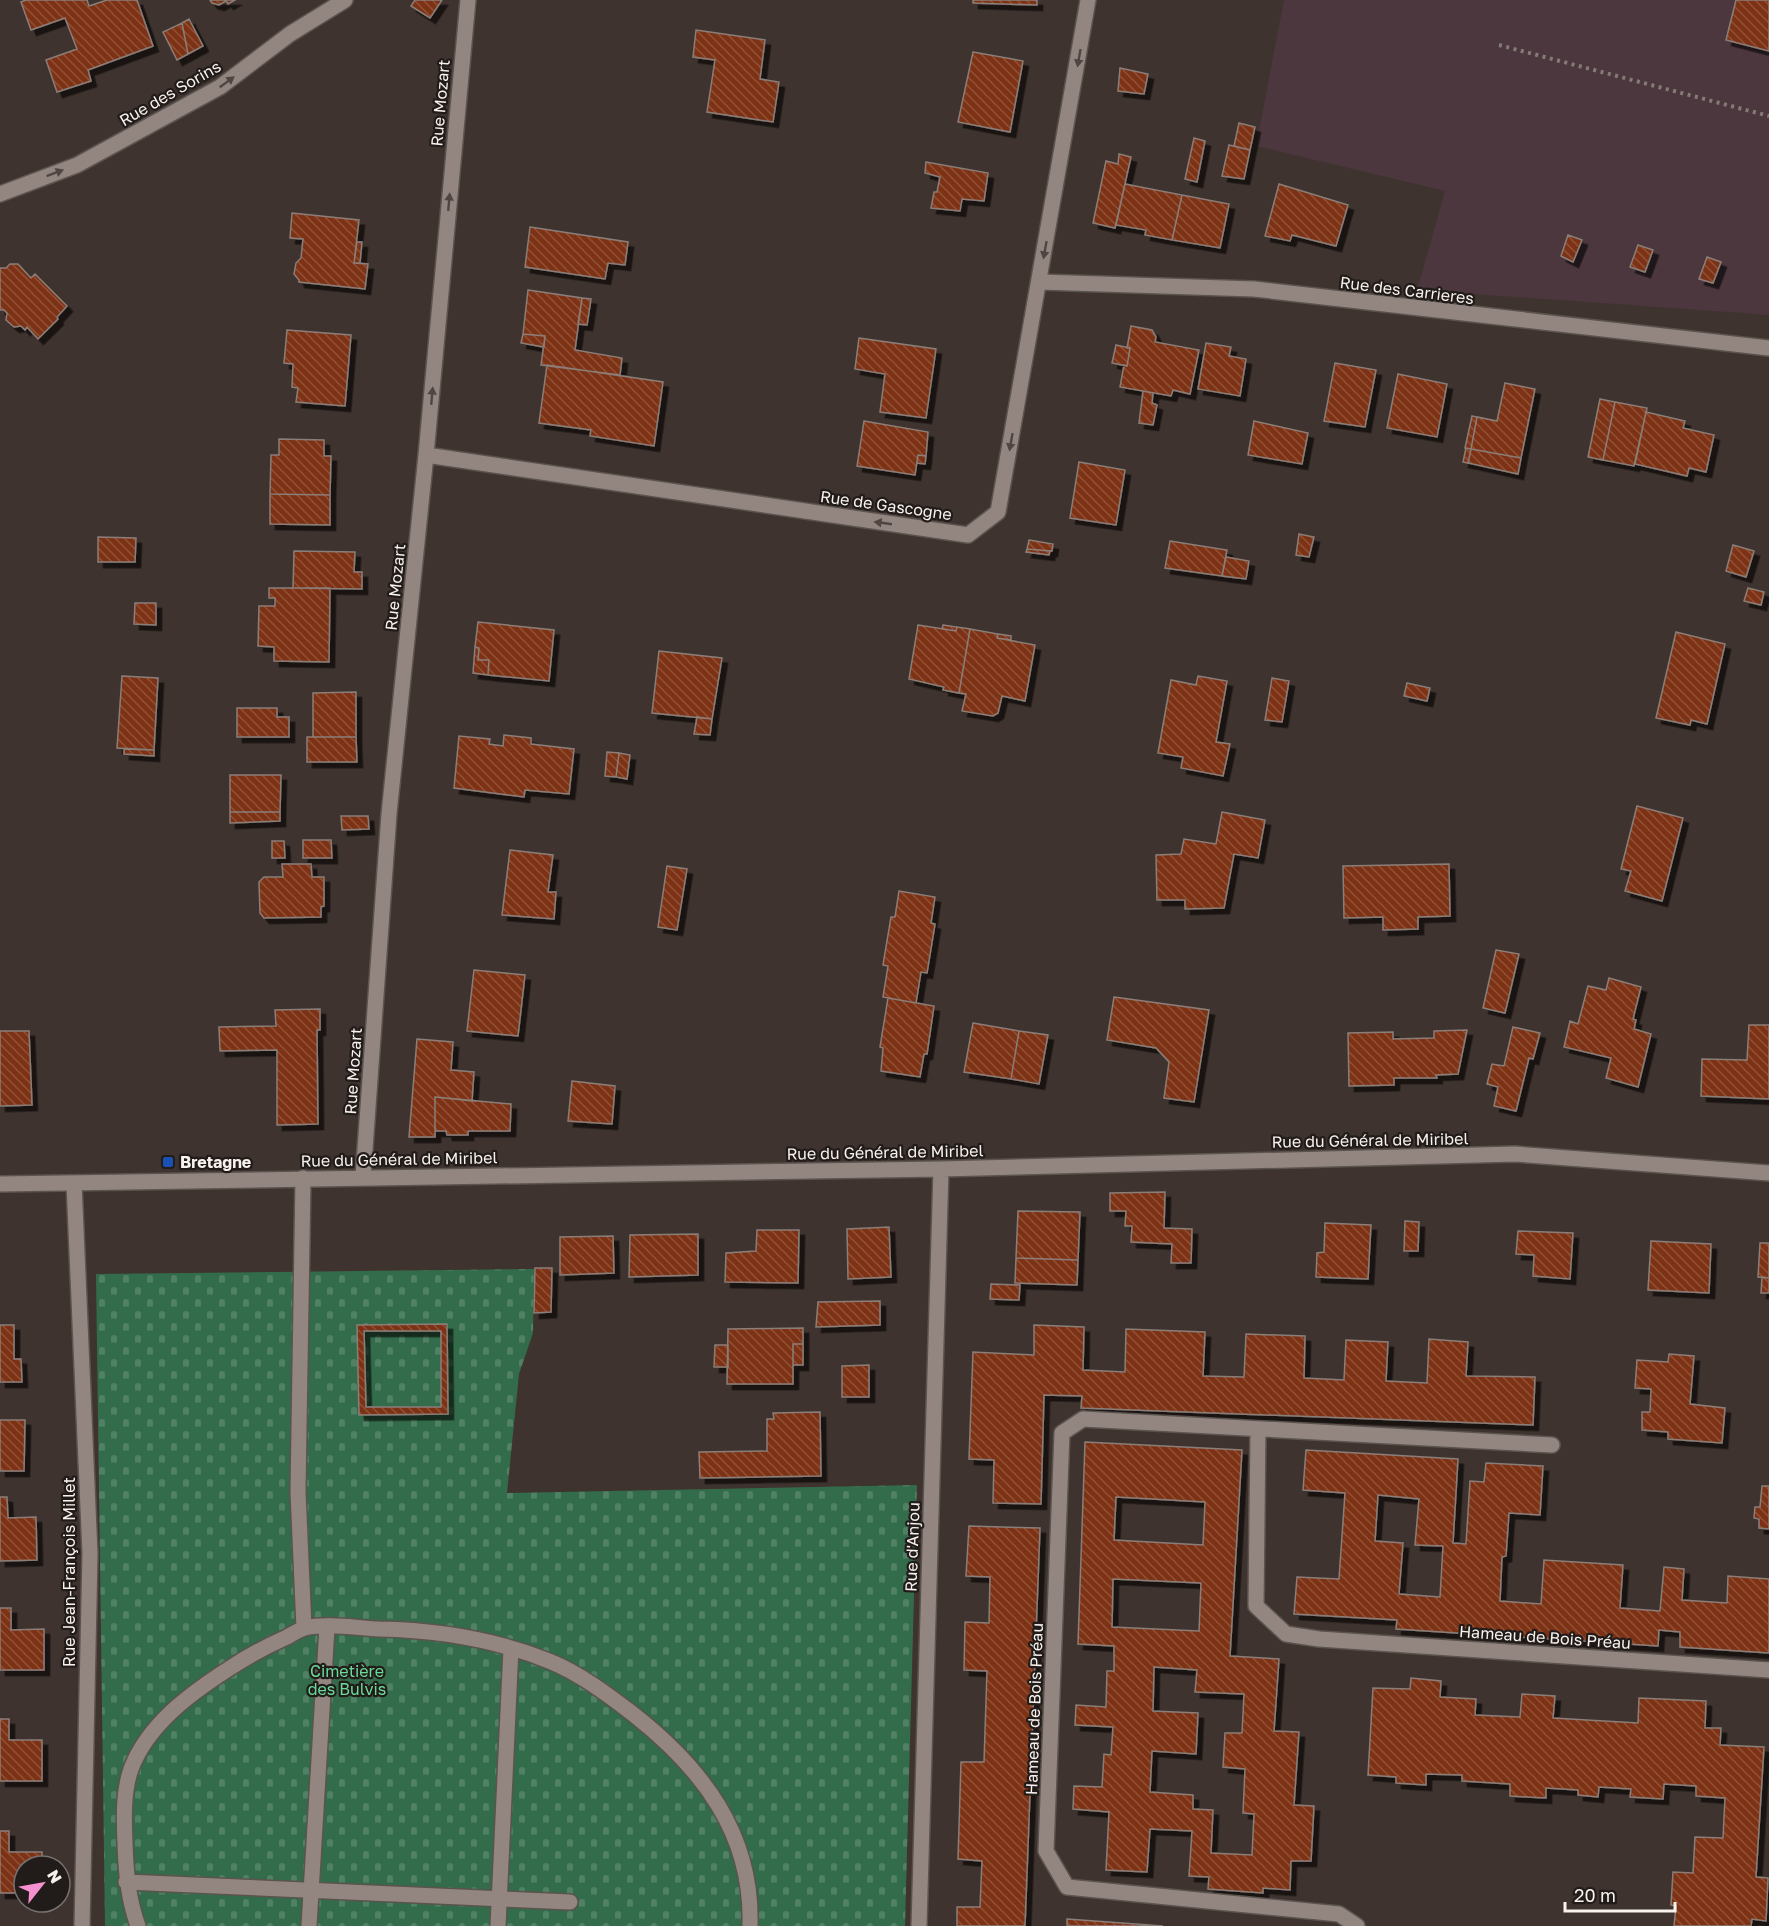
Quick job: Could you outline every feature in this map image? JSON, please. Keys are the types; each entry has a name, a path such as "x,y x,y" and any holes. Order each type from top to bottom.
{"street":[{"name":"Rue des Sorins","path":"0,194 77,165 220,87 290,34 345,0"},
{"name":"Rue Mozart","path":"363,1177 389,814 426,455 468,0"},
{"name":"Rue de Gascogne","path":"426,455 968,535 998,512 1088,0"},
{"name":"Rue des Carrieres","path":"1040,282 1254,289 1769,348"},
{"name":"Rue du Général de Miribel","path":"0,1184 941,1169 1515,1154 1769,1173"},
{"name":"Rue d'Anjou","path":"919,1926 941,1169"},
{"path":"303,1179 298,1492 304,1628"},
{"name":"Rue Jean-François Millet","path":"74,1183 90,1554 81,1926"},
{"name":"Hameau de Bois Préau","path":"1357,1926 1339,1914 1066,1887 1046,1851 1062,1433 1083,1419 1552,1445"},
{"name":"Hameau de Bois Préau","path":"1258,1429 1256,1606 1286,1634 1331,1640 1769,1670"},
{"path":"309,1926 327,1627"},
{"path":"138,1926 126,1882 124,1821 131,1769 143,1747 169,1713 190,1695 240,1661 304,1628 327,1627 430,1631 480,1639 551,1662 590,1683 618,1702 668,1744 696,1772 716,1801 732,1829 742,1856 750,1897 750,1926"},
{"path":"498,1926 511,1648"},
{"path":"126,1882 570,1902"}],"path":[{"path":"1498,45 1769,116"}],"shaded area":[{"path":"1284,0 1769,0 1769,315 1417,290 1445,191 1256,146"}],"green space":[{"name":"Cimetière des Bulvis","path":"534,1269 533,1333 519,1374 507,1493 917,1485 905,1926 105,1926 96,1274"}],"building":[{"path":"26,0 87,0 89,6 107,0 137,0 153,46 88,70 91,81 57,92 46,60 77,49 65,18 31,30 21,2"},
{"path":"210,0 235,0 219,5"},
{"path":"415,0 442,0 430,18 411,6"},
{"path":"973,0 1037,0 1037,5 973,3"},
{"path":"1736,0 1769,0 1769,51 1726,40"},
{"path":"189,19 203,46 188,54 182,23"},
{"path":"182,23 188,54 177,60 163,32"},
{"path":"696,30 765,40 760,79 779,82 773,122 707,112 715,60 693,57"},
{"path":"973,52 1023,61 1010,132 958,122"},
{"path":"1120,68 1148,74 1144,94 1118,91"},
{"path":"1239,123 1255,127 1250,150 1234,146"},
{"path":"1194,138 1205,141 1197,182 1185,179"},
{"path":"1229,145 1250,150 1244,179 1222,176"},
{"path":"1119,154 1131,157 1115,228 1093,223 1106,161 1118,164"},
{"path":"926,162 988,173 984,201 962,199 960,211 931,208 940,177 925,173"},
{"path":"1125,184 1182,195 1172,240 1145,235 1146,230 1116,225"},
{"path":"1279,184 1348,205 1336,246 1292,235 1290,241 1265,236"},
{"path":"1182,195 1229,204 1220,248 1172,240"},
{"path":"292,213 359,220 354,263 368,264 365,289 299,282 294,274 296,263 301,258 303,239 290,238"},
{"path":"530,227 628,242 625,265 608,263 605,279 525,267"},
{"path":"1568,235 1582,240 1573,262 1561,256"},
{"path":"357,242 362,242 360,263 354,263"},
{"path":"1638,245 1653,250 1645,272 1630,267"},
{"path":"1707,257 1721,262 1713,283 1699,279"},
{"path":"10,264 18,264 31,278 35,274 67,306 57,317 58,319 38,339 27,327 25,330 21,326 14,327 6,320 7,313 0,310 0,268 6,268"},
{"path":"528,290 582,298 575,350 622,358 620,375 541,365 545,336 523,334"},
{"path":"582,298 591,299 587,325 578,324"},
{"path":"1131,326 1152,330 1156,337 1155,342 1199,350 1190,394 1173,390 1171,396 1120,387 1124,365 1127,366"},
{"path":"287,330 351,335 345,406 296,402 298,388 292,387 293,364 284,363"},
{"path":"523,334 545,336 544,347 521,343"},
{"path":"859,338 936,349 926,418 880,412 885,374 855,369"},
{"path":"1206,343 1231,347 1229,356 1246,359 1240,396 1198,389"},
{"path":"1116,345 1130,348 1127,366 1112,363"},
{"path":"1335,363 1376,370 1365,427 1324,421"},
{"path":"547,365 663,382 654,446 590,436 591,430 539,423"},
{"path":"1398,374 1447,384 1437,437 1387,428"},
{"path":"1505,383 1535,389 1521,458 1471,449 1477,417 1497,421"},
{"path":"1143,391 1153,393 1152,403 1157,405 1153,425 1139,423"},
{"path":"1600,399 1615,402 1603,460 1588,457"},
{"path":"1615,402 1647,408 1634,466 1603,460"},
{"path":"1646,412 1685,421 1683,428 1714,435 1706,472 1689,468 1687,476 1635,464"},
{"path":"1472,416 1477,417 1471,449 1465,448"},
{"path":"864,421 928,432 926,456 918,455 915,475 857,466"},
{"path":"1254,421 1308,433 1302,464 1248,455"},
{"path":"279,439 324,440 324,456 331,456 330,495 270,494 271,455 279,455"},
{"path":"1466,448 1471,449 1468,463 1463,462"},
{"path":"1471,449 1521,458 1518,474 1468,463"},
{"path":"918,455 926,456 925,464 917,463"},
{"path":"1079,462 1125,470 1116,525 1070,518"},
{"path":"270,494 330,495 330,525 270,524"},
{"path":"1299,534 1314,537 1309,557 1296,555"},
{"path":"98,537 136,538 135,562 98,562"},
{"path":"1029,540 1053,544 1052,551 1027,549"},
{"path":"1170,541 1227,550 1222,576 1165,568"},
{"path":"1733,545 1754,551 1746,577 1726,571"},
{"path":"1027,549 1050,551 1049,555 1026,552"},
{"path":"294,551 355,552 354,572 362,572 362,589 293,588"},
{"path":"1226,557 1249,561 1246,579 1222,576"},
{"path":"269,588 330,588 329,662 274,661 274,647 258,646 259,606 275,606 275,598 269,598"},
{"path":"1748,588 1764,592 1761,605 1744,601"},
{"path":"135,603 156,603 156,625 134,624"},
{"path":"478,622 554,630 549,681 488,675 489,660 478,660 479,648 475,647"},
{"path":"918,625 956,631 957,627 970,629 959,693 909,679"},
{"path":"943,625 957,627 956,631 942,629"},
{"path":"970,629 998,634 997,638 1035,645 1025,701 1002,696 998,713 993,716 962,711 966,694 959,693"},
{"path":"1676,632 1725,644 1707,724 1691,720 1690,725 1656,718"},
{"path":"998,634 1011,636 1011,640 997,638"},
{"path":"475,647 479,648 478,660 489,660 488,675 473,673"},
{"path":"659,651 722,658 712,719 652,713"},
{"path":"122,676 158,678 154,750 117,748"},
{"path":"1198,676 1227,681 1216,742 1230,744 1223,776 1181,768 1183,757 1158,753 1171,680 1196,685"},
{"path":"1272,678 1289,681 1282,722 1265,720"},
{"path":"1407,683 1430,688 1427,701 1404,696"},
{"path":"356,692 356,737 313,737 313,693"},
{"path":"237,708 277,708 277,717 289,717 289,737 237,737"},
{"path":"697,717 712,719 710,735 694,734"},
{"path":"504,735 531,738 531,744 574,749 569,794 525,790 524,797 454,788 459,736 490,739 489,744 503,746"},
{"path":"307,737 356,737 357,762 307,762"},
{"path":"124,749 154,750 154,756 124,754"},
{"path":"607,752 619,753 616,777 605,776"},
{"path":"619,753 630,755 627,779 616,777"},
{"path":"230,775 281,775 280,812 230,812"},
{"path":"1637,806 1683,818 1662,901 1625,891 1631,871 1621,869"},
{"path":"230,812 280,812 280,821 230,823"},
{"path":"1222,812 1265,820 1258,858 1234,854 1224,908 1185,909 1185,900 1157,900 1156,855 1181,854 1184,839 1216,844"},
{"path":"341,816 368,816 369,829 342,830"},
{"path":"303,840 331,840 332,858 303,858"},
{"path":"272,841 284,841 285,858 272,858"},
{"path":"510,850 553,855 548,892 556,892 554,919 502,915"},
{"path":"282,864 311,864 312,877 324,877 324,906 321,907 321,917 264,918 260,913 259,882 264,877 283,877"},
{"path":"1449,864 1450,916 1418,917 1418,929 1383,930 1383,917 1344,918 1343,866"},
{"path":"667,866 687,869 677,930 658,927"},
{"path":"899,891 935,897 931,923 935,924 927,973 921,972 916,1003 883,997 888,966 883,965 891,917 895,917"},
{"path":"1496,950 1519,954 1505,1013 1483,1008"},
{"path":"474,970 525,975 518,1036 467,1031"},
{"path":"1609,978 1641,987 1633,1019 1636,1020 1634,1029 1651,1034 1638,1087 1606,1078 1611,1058 1564,1047 1570,1021 1578,1024 1588,986 1606,990"},
{"path":"1114,997 1209,1010 1194,1102 1164,1098 1169,1062 1156,1048 1107,1040"},
{"path":"888,998 934,1006 927,1054 924,1054 920,1077 881,1071 883,1048 880,1047"},
{"path":"320,1009 320,1030 317,1030 318,1124 277,1125 277,1050 220,1051 219,1027 276,1026 275,1010"},
{"path":"973,1023 1019,1031 1011,1079 964,1072"},
{"path":"1749,1025 1769,1025 1769,1099 1701,1096 1702,1059 1747,1060"},
{"path":"1513,1027 1540,1033 1533,1059 1529,1058 1516,1111 1494,1106 1498,1087 1487,1084 1492,1064 1504,1066"},
{"path":"1467,1030 1458,1074 1436,1075 1437,1078 1394,1078 1394,1085 1349,1086 1348,1033 1393,1032 1393,1039 1434,1038 1434,1031"},
{"path":"0,1031 29,1031 32,1105 0,1106"},
{"path":"1019,1031 1048,1035 1039,1084 1011,1079"},
{"path":"417,1039 453,1042 451,1070 474,1072 472,1101 435,1097 435,1137 409,1137"},
{"path":"572,1081 615,1086 612,1124 568,1121"},
{"path":"435,1097 511,1104 510,1131 468,1131 468,1135 447,1135 446,1131 435,1131"},
{"path":"1165,1192 1164,1228 1192,1229 1191,1263 1171,1263 1172,1244 1131,1242 1132,1226 1125,1226 1126,1211 1110,1211 1110,1193"},
{"path":"1018,1211 1080,1212 1078,1260 1016,1258"},
{"path":"1405,1221 1419,1222 1418,1251 1404,1251"},
{"path":"1325,1223 1371,1225 1368,1279 1316,1277 1317,1253 1324,1252"},
{"path":"889,1227 891,1277 848,1279 847,1229"},
{"path":"757,1230 799,1230 798,1283 725,1282 726,1253 756,1251"},
{"path":"1518,1231 1573,1233 1570,1279 1533,1276 1534,1255 1516,1254"},
{"path":"698,1234 698,1275 629,1277 630,1235"},
{"path":"613,1236 614,1273 560,1275 560,1237"},
{"path":"1651,1241 1711,1244 1709,1293 1648,1290"},
{"path":"1760,1243 1769,1243 1769,1278 1758,1277"},
{"path":"1016,1258 1078,1260 1077,1285 1015,1283"},
{"path":"535,1268 552,1268 551,1312 534,1313"},
{"path":"1762,1277 1769,1278 1769,1293 1761,1293"},
{"path":"991,1284 1020,1285 1019,1300 990,1299"},
{"path":"880,1301 880,1325 816,1327 818,1302"},
{"path":"447,1324 448,1414 359,1415 357,1325","holes":["364,1331 441,1331 441,1407 366,1407"]},
{"path":"0,1325 14,1325 14,1359 21,1359 22,1382 0,1382"},
{"path":"1034,1325 1084,1327 1083,1370 1125,1372 1126,1329 1205,1332 1203,1376 1244,1377 1246,1334 1305,1336 1304,1378 1344,1380 1346,1340 1388,1342 1386,1381 1427,1383 1429,1339 1468,1342 1466,1376 1535,1377 1533,1425 1081,1408 1082,1396 1044,1395 1041,1504 993,1503 994,1460 969,1459 973,1352 1034,1355"},
{"path":"803,1328 803,1344 793,1344 793,1384 727,1384 728,1329"},
{"path":"793,1344 803,1344 803,1365 793,1365"},
{"path":"715,1345 728,1345 728,1367 714,1367"},
{"path":"1669,1354 1694,1356 1690,1404 1725,1408 1722,1443 1668,1439 1668,1432 1642,1430 1642,1412 1650,1412 1651,1389 1635,1388 1637,1360 1668,1362"},
{"path":"869,1365 869,1397 842,1397 842,1366"},
{"path":"820,1412 821,1476 700,1478 699,1452 767,1451 767,1419 774,1419 773,1413"},
{"path":"0,1420 25,1420 24,1471 0,1471"},
{"path":"1085,1442 1242,1450 1230,1656 1279,1659 1274,1731 1299,1732 1294,1805 1314,1806 1311,1861 1291,1861 1290,1890 1263,1888 1263,1893 1208,1889 1209,1877 1189,1876 1192,1831 1150,1829 1147,1872 1106,1870 1109,1812 1073,1809 1074,1786 1102,1787 1104,1754 1111,1755 1113,1727 1075,1725 1076,1705 1106,1707 1107,1671 1114,1671 1114,1646 1078,1644","holes":["1116,1497 1205,1502 1203,1545 1114,1540","1113,1579 1201,1583 1199,1631 1112,1627","1154,1667 1197,1670 1195,1692 1244,1694 1242,1733 1225,1733 1223,1767 1245,1769 1243,1813 1254,1814 1252,1855 1211,1853 1213,1810 1193,1809 1193,1795 1150,1792 1152,1751 1196,1754 1198,1713 1153,1711"]},
{"path":"1306,1450 1458,1459 1453,1543 1466,1544 1470,1481 1484,1482 1486,1463 1543,1466 1540,1515 1509,1513 1506,1556 1502,1557 1500,1601 1541,1604 1544,1560 1623,1565 1620,1608 1660,1611 1664,1567 1684,1569 1682,1600 1727,1603 1728,1576 1769,1579 1769,1653 1680,1647 1680,1632 1659,1630 1658,1646 1396,1629 1397,1620 1294,1614 1297,1577 1339,1579 1345,1493 1303,1490","holes":["1378,1495 1419,1499 1415,1545 1443,1546 1440,1597 1399,1594 1403,1543 1375,1541"]},
{"path":"1762,1486 1769,1486 1769,1529 1759,1528 1759,1519 1754,1518 1755,1507 1760,1507"},
{"path":"0,1497 7,1497 8,1518 36,1517 37,1560 0,1561"},
{"path":"969,1526 1040,1528 1025,1926 957,1926 957,1907 980,1907 982,1861 958,1859 961,1762 984,1762 987,1671 964,1670 965,1622 989,1623 990,1577 966,1576"},
{"path":"0,1608 11,1608 11,1630 44,1629 44,1670 0,1670"},
{"path":"1411,1678 1441,1681 1440,1697 1476,1699 1475,1715 1520,1717 1522,1694 1555,1696 1553,1718 1638,1723 1639,1698 1706,1701 1705,1728 1721,1728 1720,1745 1764,1747 1756,1877 1768,1878 1766,1921 1752,1919 1751,1926 1674,1926 1676,1906 1671,1905 1673,1872 1693,1873 1695,1837 1723,1838 1725,1798 1696,1796 1696,1786 1664,1784 1663,1799 1630,1797 1631,1789 1599,1787 1598,1797 1578,1795 1578,1790 1546,1788 1546,1798 1510,1796 1510,1784 1462,1781 1462,1775 1426,1774 1426,1785 1396,1783 1396,1777 1368,1775 1373,1688 1410,1689"},
{"path":"0,1719 9,1719 9,1740 42,1740 42,1781 0,1781"},
{"path":"0,1831 9,1831 9,1852 42,1852 42,1854 12,1854 12,1893 0,1893"},
{"path":"1067,1919 1163,1926 1067,1926"}],"place":[{"name":"Bretagne","path":"168,1162"}]}
